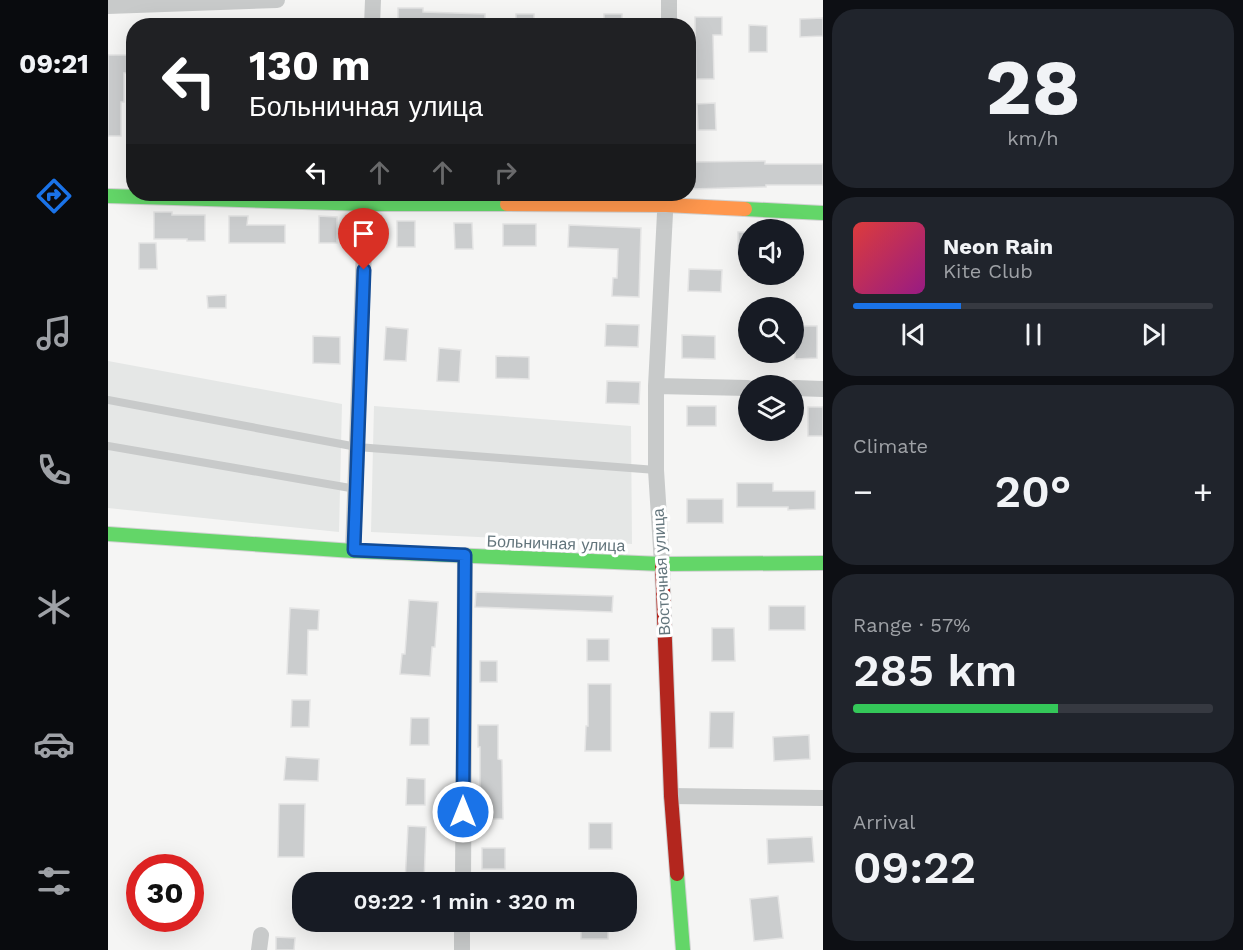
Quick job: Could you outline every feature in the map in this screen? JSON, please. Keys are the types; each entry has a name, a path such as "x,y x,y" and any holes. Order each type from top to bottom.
{"street":[{"path":"108,6 278,0"},
{"path":"372,0 372,18"},
{"path":"669,0 669,18"},
{"path":"108,196 126,196"},
{"path":"354,550 366,201"},
{"name":"Восточная улица","path":"666,201 656,386 656,470 671,796 683,950"},
{"path":"688,201 823,213"},
{"path":"656,386 738,388"},
{"path":"804,388 823,389"},
{"name":"Больничная улица","path":"108,534 354,550 662,564 823,563"},
{"path":"463,872 465,555"},
{"path":"671,796 823,798"},
{"path":"462,932 462,950"}],"lane":[{"path":"108,400 357,447 656,470"},
{"path":"108,446 356,489"}],"shaded area":[{"path":"108,361 342,404 339,532 108,508"},
{"path":"374,406 631,426 632,544 371,532"}],"building":[{"path":"398,8 423,8 423,12 485,14 485,18 398,18"},
{"path":"516,14 534,14 534,18 516,18"},
{"path":"604,14 622,14 622,18 604,18"},
{"path":"722,17 722,35 713,35 714,79 696,79 695,18"},
{"path":"823,18 823,36 800,37 800,19"},
{"path":"749,25 767,26 767,52 749,52"},
{"path":"108,55 126,55 124,102 121,102 121,136 108,136"},
{"path":"715,103 716,130 698,130 697,104"},
{"path":"765,161 765,164 823,164 823,185 696,189 696,162"},
{"path":"154,212 172,212 172,215 205,215 205,241 154,239"},
{"path":"229,216 248,216 247,225 285,225 285,243 229,243"},
{"path":"319,216 337,217 337,243 319,243"},
{"path":"397,221 415,221 415,247 397,247"},
{"path":"454,223 472,223 473,249 455,249"},
{"path":"503,224 536,224 536,246 503,246"},
{"path":"569,225 641,228 639,297 612,296 613,278 617,278 618,249 568,247"},
{"path":"139,243 156,243 157,269 139,269"},
{"path":"689,269 722,270 721,292 688,291"},
{"path":"226,295 226,308 208,308 207,296"},
{"path":"606,324 639,325 638,347 605,346"},
{"path":"804,326 817,326 817,358 804,359"},
{"path":"386,327 408,329 406,361 384,360"},
{"path":"682,335 715,336 715,359 682,358"},
{"path":"313,336 340,337 340,364 313,363"},
{"path":"439,348 461,350 459,382 437,381"},
{"path":"496,356 529,357 529,379 496,378"},
{"path":"607,381 640,382 639,404 606,403"},
{"path":"687,406 716,406 716,426 687,426"},
{"path":"808,407 823,407 823,436 808,436"},
{"path":"737,483 773,483 773,491 815,491 815,509 737,507"},
{"path":"687,499 723,499 723,523 687,523"},
{"path":"476,592 613,596 612,612 475,607"},
{"path":"409,600 438,602 435,647 432,647 430,676 400,674 402,654 405,654"},
{"path":"769,606 805,606 805,630 769,630"},
{"path":"290,608 319,610 318,630 308,630 307,675 287,674"},
{"path":"712,628 734,628 735,661 712,661"},
{"path":"587,639 609,639 609,661 587,661"},
{"path":"480,661 497,661 497,682 480,682"},
{"path":"588,684 611,684 611,751 585,751 586,726 588,726"},
{"path":"292,700 310,700 309,727 291,727"},
{"path":"710,712 734,712 733,748 709,748"},
{"path":"411,718 429,718 429,745 410,745"},
{"path":"478,725 498,725 498,759 502,760 503,819 480,819"},
{"path":"809,735 810,759 774,761 773,737"},
{"path":"286,757 319,759 318,781 284,780"},
{"path":"407,778 425,779 425,805 406,805"},
{"path":"279,804 305,804 304,857 278,857"},
{"path":"589,823 612,823 612,849 589,849"},
{"path":"408,826 426,827 424,872 406,872"},
{"path":"812,837 814,862 768,864 767,839"},
{"path":"482,848 505,848 505,869 482,869"},
{"path":"778,896 783,938 754,941 750,899"},
{"path":"581,932 608,932 608,939 581,939"},
{"path":"276,937 295,938 294,950 276,950"}],"traffic: fast":[{"path":"108,196 126,197"},
{"path":"269,201 507,204"},
{"path":"745,209 823,213"},
{"path":"108,534 353,551 662,564 823,563"},
{"path":"677,874 683,950"}],"traffic: slow":[{"path":"507,204 666,205 745,209"}],"traffic: jam":[{"path":"662,564 671,796 677,874"}],"route":[{"path":"364,270 354,550 465,555 463,812"}]}
